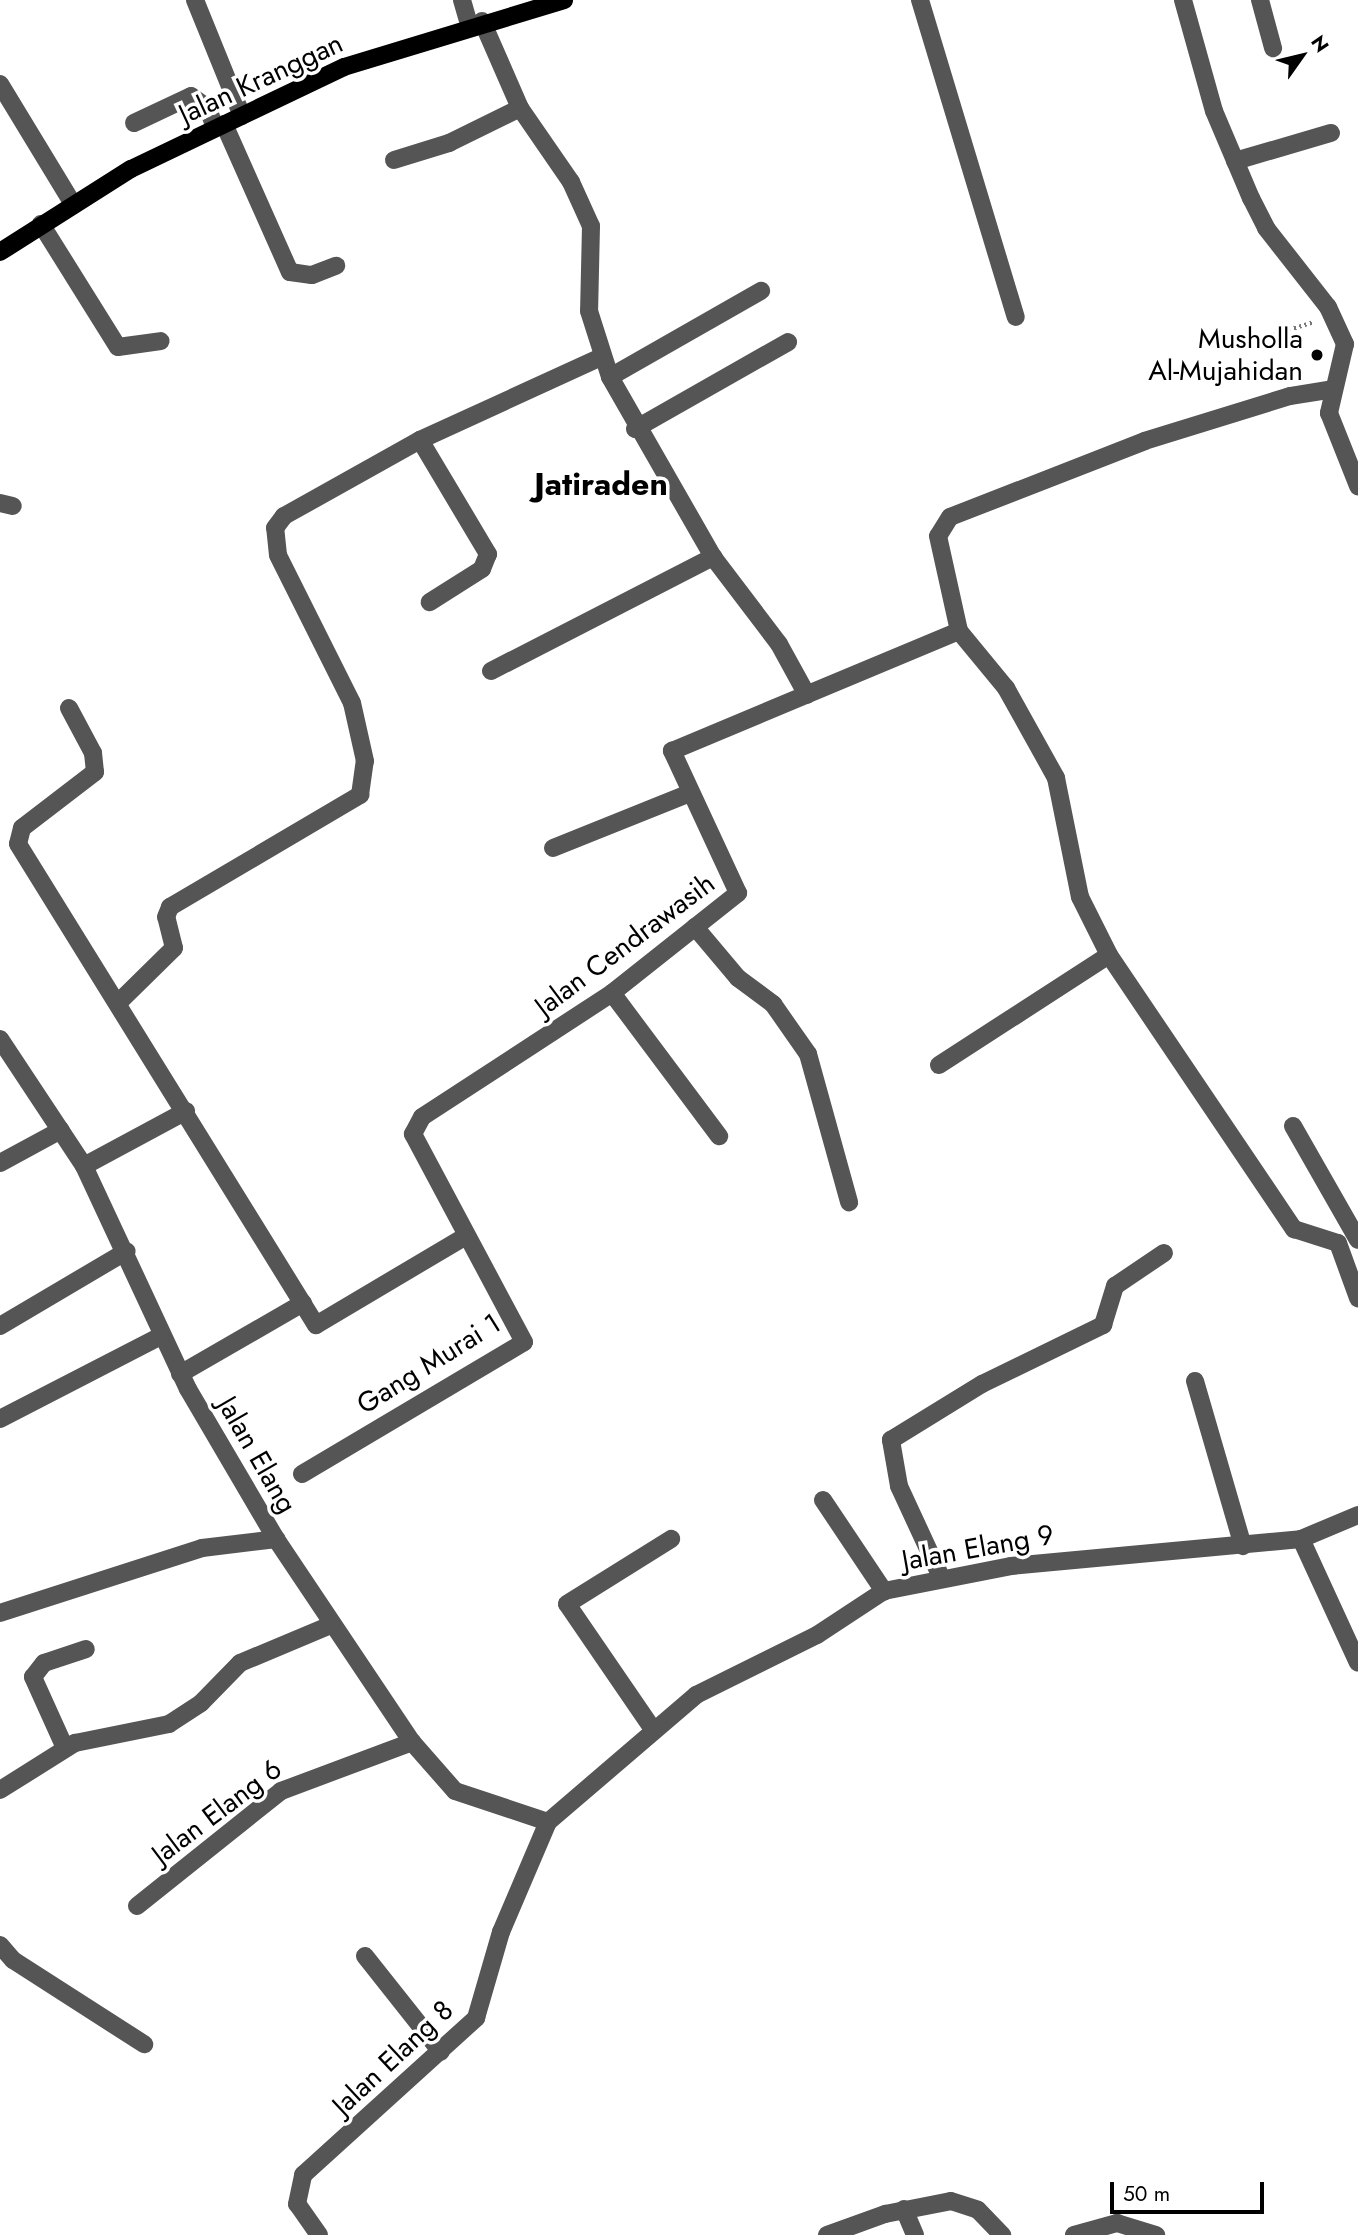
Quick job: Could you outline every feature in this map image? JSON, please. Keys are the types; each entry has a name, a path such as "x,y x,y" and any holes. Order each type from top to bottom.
{"main road":[{"name":"Jalan Kranggan","path":"0,252 73,204 219,126 344,66 475,22 564,0"}],"street":[{"path":"195,0 242,116"},
{"path":"462,0 520,108 571,182 590,226 589,312 601,357 635,429 713,557 779,644 807,695"},
{"path":"920,0 1016,317"},
{"path":"1183,0 1235,161 1266,228 1333,316 1346,357 1329,413 1358,486"},
{"path":"1260,0 1273,48"},
{"path":"0,84 73,204"},
{"path":"134,124 191,96 208,108 219,126 290,272 312,275 336,266"},
{"path":"394,160 449,143 520,108"},
{"path":"1235,161 1331,133"},
{"path":"41,224 118,347 162,341"},
{"path":"610,377 761,291"},
{"path":"635,429 788,342"},
{"path":"119,1002 174,948 166,917 170,907 360,795 365,761 352,703 278,555 275,528 284,516 420,440 601,357"},
{"path":"1334,390 1290,396 1145,440 950,517 938,536 959,631 1006,688 1056,778 1080,897 1109,955 1294,1229 1338,1243 1358,1298"},
{"path":"420,440 488,554 482,569 430,602"},
{"path":"491,671 713,557"},
{"name":"Jalan Cendrawasih","path":"466,1236 421,1154 416,1125 612,993 738,893 672,758 676,747 959,631"},
{"path":"69,708 93,753 95,772 22,828 19,844 316,1325 324,1323 466,1236"},
{"path":"553,848 690,793"},
{"path":"695,928 738,978 773,1004 808,1054 849,1202"},
{"path":"939,1065 1109,955"},
{"path":"612,993 719,1136"},
{"name":"Jalan Elang","path":"0,1039 84,1166 127,1251 160,1336 276,1539 331,1625 412,1742 455,1791 548,1822"},
{"path":"84,1166 186,1111"},
{"path":"1293,1126 1358,1240"},
{"path":"0,1163 61,1130"},
{"name":"Gang Murai 1","path":"303,1474 524,1342 466,1236"},
{"path":"0,1326 127,1251"},
{"path":"942,1577 899,1486 891,1440 982,1384 1103,1325 1115,1286 1164,1253"},
{"path":"180,1374 303,1303"},
{"path":"0,1419 160,1336"},
{"path":"1195,1381 1243,1546"},
{"path":"823,1500 884,1591"},
{"name":"Jalan Elang 9","path":"548,1822 652,1728 695,1695 817,1635 884,1591 942,1577 1152,1550 1243,1546 1301,1539 1358,1515"},
{"path":"0,1613 202,1548 276,1539"},
{"path":"652,1728 567,1604 671,1539"},
{"path":"1301,1539 1358,1663"},
{"path":"0,1790 65,1748 169,1724 201,1703 240,1663 331,1625"},
{"path":"65,1748 33,1677 44,1663 86,1649"},
{"name":"Jalan Elang 6","path":"137,1906 281,1791 412,1742"},
{"name":"Jalan Elang 8","path":"319,2235 297,2204 303,2175 476,2018 501,1932 548,1822"},
{"path":"0,1945 13,1961 144,2044"},
{"path":"365,1956 441,2052"},
{"path":"827,2235 904,2209 963,2203 1002,2235"},
{"path":"904,2209 915,2235"},
{"path":"1080,2234 1131,2223 1156,2235"}],"path":[{"path":"1273,335 1333,316"}],"place":[{"name":"Musholla Al-Mujahidan","path":"1317,355"}],"district":[{"name":"Jatiraden","path":"601,484"}]}
